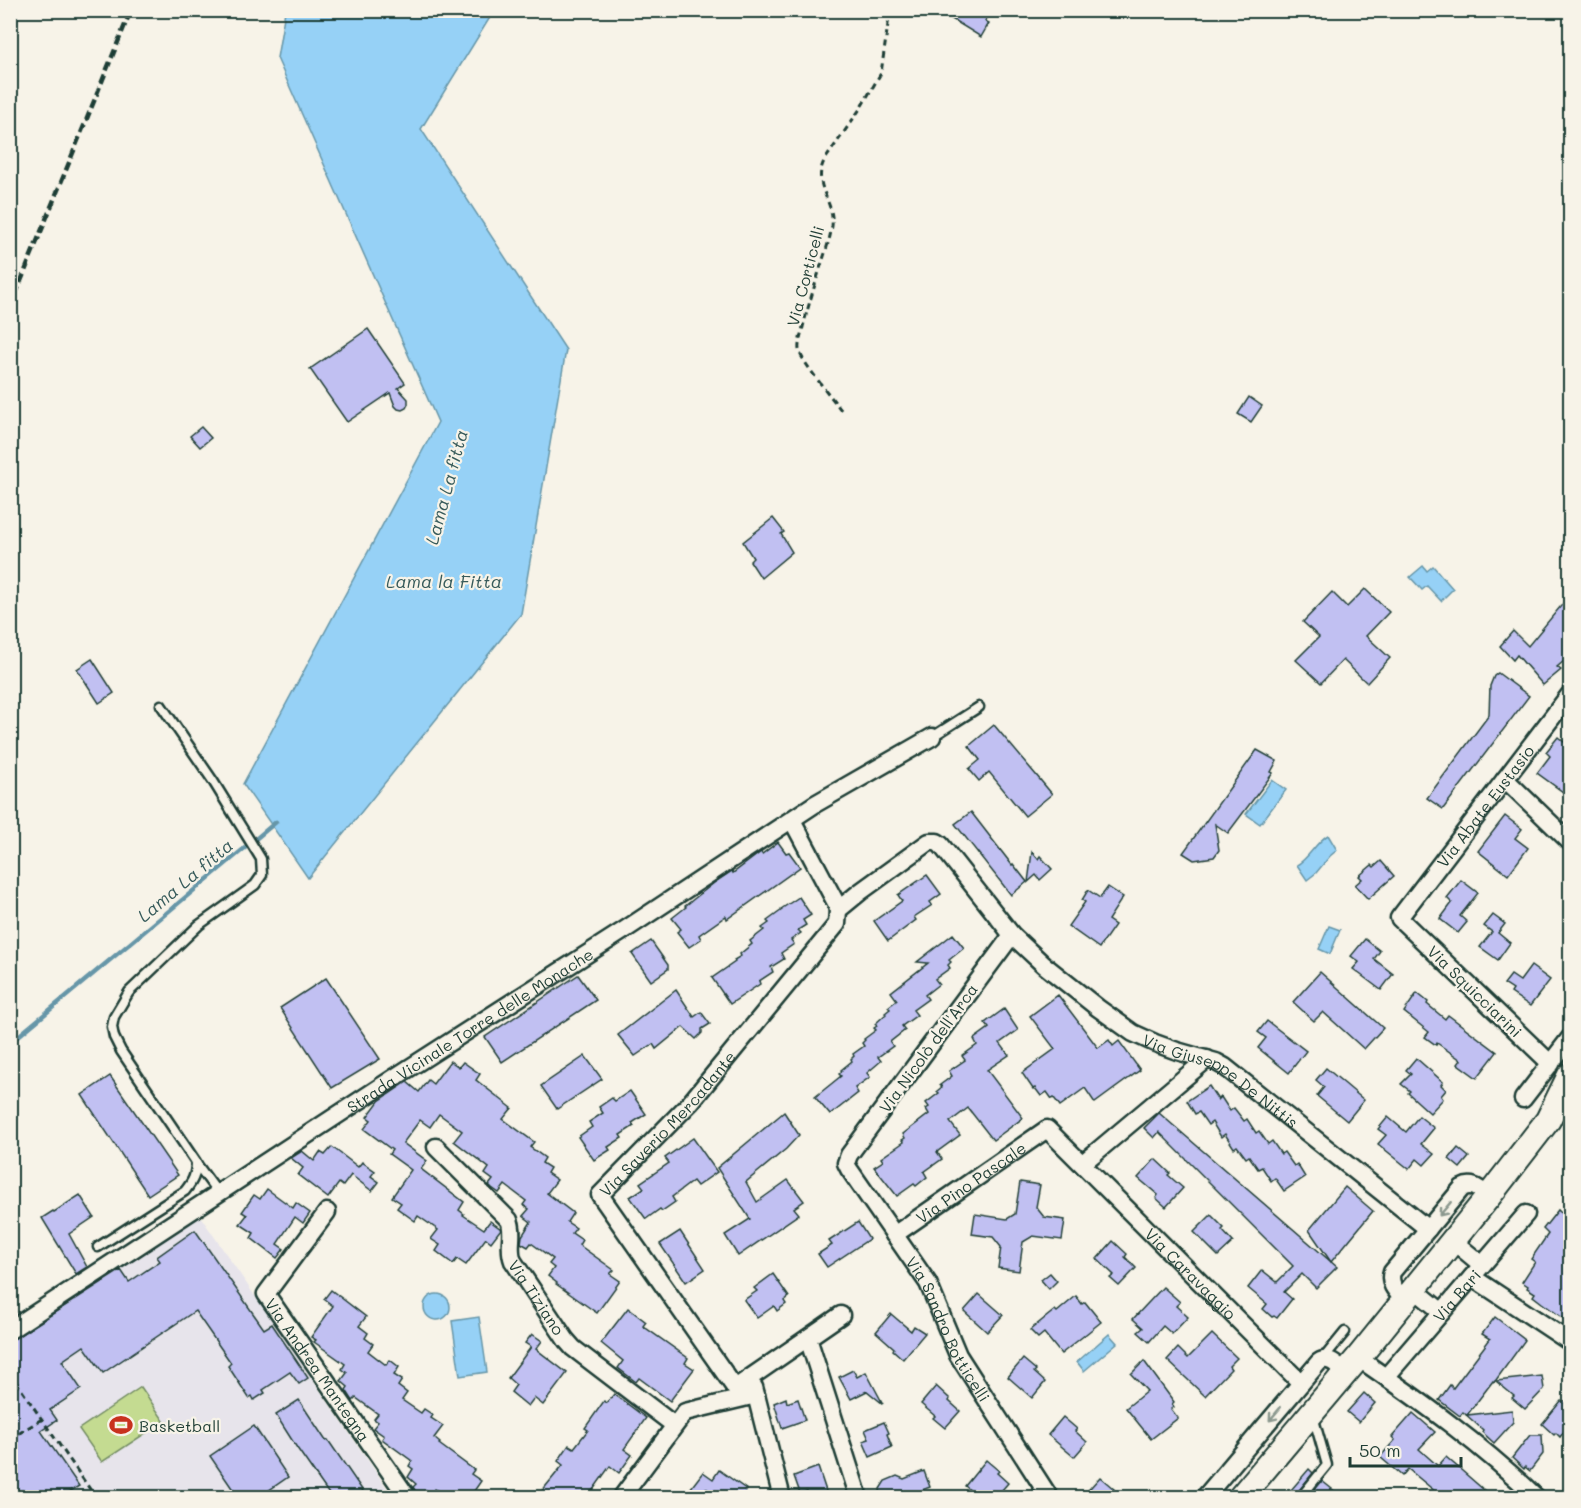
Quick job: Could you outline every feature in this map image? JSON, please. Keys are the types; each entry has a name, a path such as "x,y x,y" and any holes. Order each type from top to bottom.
{"main road":[{"path":"1548,1120 1561,1070"},
{"path":"1239,1497 1352,1365 1548,1120 1570,1101"}],"street":[{"name":"Via Abate Eustasio","path":"1399,918 1570,694"},
{"name":"Strada Vicinale Torre delle Monache","path":"10,1330 836,791 932,737"},
{"path":"1505,779 1570,842"},
{"path":"792,820 838,910 860,892 933,842 941,845 1012,935"},
{"name":"Via Saverio Mercadante","path":"744,1394 600,1195 697,1095 834,930 838,910"},
{"name":"Via Squicciarini","path":"1399,918 1561,1070"},
{"name":"Via Giuseppe De Nittis","path":"1012,935 1044,965 1133,1033 1177,1051 1207,1059 1236,1074 1428,1229"},
{"name":"Via Nicolò dell'Arca","path":"846,1163 849,1155 1012,935"},
{"path":"1523,1099 1561,1070 1570,1039"},
{"path":"1083,1163 1207,1059"},
{"name":"Via Caravaggio","path":"1047,1129 1301,1383"},
{"name":"Via Pino Pascale","path":"894,1235 1047,1129"},
{"name":"Via Tiziano","path":"436,1147 509,1220 512,1226 510,1249 513,1261 566,1340 573,1348 674,1425"},
{"name":"Via Sandro Botticelli","path":"846,1163 928,1283 958,1356 1050,1497"},
{"path":"1442,1312 1391,1284 1392,1272 1462,1188 1473,1185 1489,1196"},
{"name":"Via Andrea Mantegna","path":"327,1212 266,1294 408,1497"},
{"name":"Via Bari","path":"1386,1377 1526,1214"},
{"path":"1453,1241 1477,1271 1570,1342"},
{"path":"783,1497 744,1394 751,1377 841,1315"},
{"path":"808,1338 859,1497"},
{"path":"1203,1497 1323,1359 1352,1365 1386,1377 1468,1437 1537,1497"},
{"path":"621,1497 685,1412 744,1394"}],"lane":[{"path":"161,705 213,781 261,859 262,875 255,885 199,925 149,971 129,992 114,1017 112,1027 114,1037 122,1051 218,1193"},
{"path":"932,737 979,707"},
{"path":"98,1247 185,1191 196,1174 196,1162"},
{"path":"1323,1359 1345,1332"},
{"path":"1300,1497 1327,1465 1312,1412"}],"path":[{"name":"Via Corticelli","path":"841,410 799,352 800,338 828,247 832,224 820,169 860,109 880,73 890,10"},
{"path":"10,1373 96,1497"},
{"path":"10,1439 42,1419"}],"shaded area":[{"path":"198,1213 393,1497 11,1498 11,1338"}],"green space":[{"name":"Basketball","path":"141,1387 164,1421 102,1462 79,1429"}],"water":[{"name":"Lama la Fitta","path":"285,11 494,11 421,129 566,350 521,614 308,878 243,784 438,422 277,58"},
{"path":"1423,566 1427,571 1433,566 1453,589 1441,601 1427,586 1422,590 1410,577"},
{"path":"1272,780 1286,790 1260,824 1246,814"},
{"path":"1328,835 1337,850 1307,880 1297,865"},
{"path":"1329,926 1340,930 1330,954 1319,949"},
{"path":"437,1294 446,1298 450,1307 446,1316 437,1320 428,1316 424,1307 428,1298"},
{"path":"479,1317 487,1372 460,1376 452,1321"},
{"path":"1109,1334 1117,1343 1084,1371 1077,1362"}],"building":[{"path":"937,10 991,10 985,21 989,23 981,37"},
{"path":"368,329 405,383 398,388 408,399 408,404 402,410 398,409 390,393 347,422 310,369"},
{"path":"1249,397 1262,406 1251,422 1238,414"},
{"path":"201,427 211,438 200,447 190,436"},
{"path":"773,518 784,532 781,534 792,552 761,578 750,561 753,558 743,542"},
{"path":"1365,589 1389,612 1366,636 1390,658 1367,683 1343,660 1321,683 1296,660 1319,637 1303,622 1332,592 1347,607"},
{"path":"1570,595 1570,656 1557,667 1561,670 1543,685 1517,655 1513,660 1500,646 1513,631 1528,646"},
{"path":"92,659 114,693 99,703 77,669"},
{"path":"1498,673 1529,696 1443,809 1427,798 1489,715 1490,686 1494,676"},
{"path":"994,725 1052,794 1025,816 989,772 979,781 969,769 980,760 969,746"},
{"path":"1558,737 1570,747 1570,797 1537,773 1550,756 1546,752"},
{"path":"1257,750 1277,761 1271,772 1273,773 1228,833 1215,824 1219,850 1214,857 1194,860 1183,853"},
{"path":"971,812 1027,882 1011,895 955,824"},
{"path":"1505,816 1522,829 1515,838 1528,848 1508,875 1478,851"},
{"path":"778,842 800,867 727,919 726,916 699,935 701,939 689,947 677,932 681,929 672,918 714,883 732,871 733,873"},
{"path":"1032,852 1038,859 1040,856 1052,869 1040,880 1036,875 1028,882"},
{"path":"1381,861 1394,876 1368,899 1355,885 1362,879 1359,876"},
{"path":"927,875 941,894 930,902 932,905 914,917 916,920 888,941 874,921 902,901 898,895"},
{"path":"1461,880 1478,893 1460,916 1467,922 1458,933 1440,919 1452,903 1447,898"},
{"path":"1108,887 1123,897 1108,920 1115,925 1099,948 1068,926 1085,902 1082,900 1088,890 1100,898"},
{"path":"799,897 811,915 803,920 806,925 798,930 801,933 791,940 794,944 781,953 784,959 771,967 773,972 759,981 760,984 730,1004 712,978 741,956 740,954 752,944 750,941 764,930 762,928 769,923 767,921"},
{"path":"1493,915 1505,924 1498,933 1510,943 1498,960 1480,947 1492,932 1484,926"},
{"path":"953,934 964,948 949,960 950,968 935,979 939,984 925,995 928,999 913,1010 917,1015 902,1026 905,1030 890,1042 893,1046 878,1057 881,1061 867,1073 870,1077 855,1088 858,1093 830,1115 815,1097 841,1076 839,1074 841,1070 852,1061 853,1054 864,1046 862,1043 864,1039 876,1030 875,1024 890,1009 888,1007 897,1000 891,992 928,963 917,962"},
{"path":"1365,939 1380,951 1374,959 1393,974 1381,990 1353,969 1359,962 1351,956"},
{"path":"651,941 668,965 668,969 651,981 632,954"},
{"path":"1531,966 1550,980 1530,1006 1511,993 1513,990 1504,984 1511,975 1520,981"},
{"path":"1320,972 1383,1028 1364,1049 1323,1012 1314,1021 1293,1002"},
{"path":"578,975 596,1000 502,1062 485,1037"},
{"path":"326,978 380,1059 332,1088 280,1008"},
{"path":"676,990 694,1017 701,1012 710,1024 702,1029 702,1033 696,1039 683,1027 656,1049 653,1044 635,1056 618,1035"},
{"path":"1417,993 1445,1019 1448,1015 1497,1052 1477,1078 1458,1064 1461,1060 1425,1037 1429,1032 1404,1012"},
{"path":"1058,995 1098,1048 1109,1040 1113,1046 1119,1041 1140,1070 1095,1103 1085,1088 1060,1106 1047,1092 1041,1096 1022,1073 1055,1049 1030,1016"},
{"path":"1004,1009 1018,1030 1000,1043 1009,1055 987,1070 1023,1118 993,1140 968,1108 950,1122 960,1135 937,1152 942,1159 924,1172 927,1177 897,1196 874,1167 883,1161 881,1158 904,1142 903,1134 929,1114 926,1109 929,1107 926,1103 939,1093 937,1091 942,1087 940,1085 952,1076 949,1071 965,1060 962,1056 977,1045 974,1039 989,1028 985,1023"},
{"path":"1267,1021 1306,1051 1289,1073 1258,1048 1266,1038 1258,1032"},
{"path":"585,1056 602,1079 557,1109 541,1086"},
{"path":"1416,1058 1443,1082 1441,1085 1446,1090 1441,1096 1443,1099 1430,1113 1401,1084 1411,1074 1406,1070"},
{"path":"450,1061 459,1067 463,1062 480,1074 476,1080 512,1108 503,1119 534,1142 530,1147 545,1158 542,1163 550,1168 547,1173 557,1180 547,1193 573,1213 567,1222 576,1228 572,1233 582,1240 579,1245 614,1270 610,1274 620,1281 597,1313 548,1276 554,1268 549,1264 553,1259 531,1243 528,1247 521,1243 522,1236 531,1222 523,1216 529,1209 523,1205 526,1201 505,1185 499,1193 489,1185 493,1180 485,1174 489,1168 454,1141 462,1131 439,1114 430,1127 420,1120 403,1143 427,1161 421,1169 464,1202 459,1210 463,1215 484,1229 490,1221 501,1229 491,1242 486,1238 466,1265 457,1259 453,1264 436,1251 440,1245 431,1239 438,1230 418,1216 415,1221 397,1208 401,1203 392,1197 411,1170 389,1154 392,1150 364,1129 371,1120 367,1117 379,1101 407,1082 419,1092 428,1080 433,1084"},
{"path":"1326,1068 1364,1100 1347,1121 1317,1096 1324,1087 1316,1080"},
{"path":"110,1076 178,1175 148,1195 82,1095"},
{"path":"1209,1086 1218,1100 1221,1097 1230,1111 1234,1108 1244,1121 1247,1119 1256,1133 1259,1131 1268,1144 1272,1141 1281,1154 1284,1152 1294,1166 1297,1164 1305,1177 1284,1191 1275,1178 1271,1181 1262,1167 1258,1169 1249,1156 1246,1158 1237,1146 1234,1148 1225,1134 1221,1137 1212,1122 1208,1125 1199,1112 1195,1114 1187,1101"},
{"path":"630,1091 646,1114 620,1135 622,1138 608,1147 610,1150 594,1160 578,1137 592,1127 589,1122 603,1113 599,1107 612,1098 615,1101"},
{"path":"784,1112 799,1135 786,1149 746,1182 757,1202 788,1180 804,1201 794,1208 799,1214 738,1256 725,1235 750,1219 717,1168"},
{"path":"1159,1113 1337,1267 1316,1288 1302,1274 1284,1292 1292,1299 1277,1318 1272,1317 1263,1309 1267,1304 1248,1288 1262,1270 1277,1282 1293,1266 1159,1132 1154,1138 1144,1128"},
{"path":"1419,1116 1434,1128 1421,1144 1434,1154 1424,1165 1417,1159 1409,1169 1378,1144 1386,1135 1378,1129 1388,1117 1406,1132"},
{"path":"693,1138 717,1172 697,1186 693,1181 672,1197 675,1202 646,1219 630,1197 644,1188 640,1183 669,1163 665,1158"},
{"path":"332,1147 358,1167 362,1162 375,1171 371,1176 379,1182 372,1191 351,1175 343,1186 339,1183 328,1198 298,1175 303,1168 291,1158 302,1151 314,1161 320,1152 325,1155"},
{"path":"1458,1148 1469,1157 1460,1168 1449,1159"},
{"path":"1155,1159 1183,1188 1166,1207 1156,1198 1158,1195 1138,1178"},
{"path":"1020,1182 1040,1185 1036,1207 1044,1217 1065,1220 1062,1240 1033,1236 1023,1242 1019,1271 998,1268 1001,1247 993,1237 972,1234 975,1214 1007,1219 1015,1214"},
{"path":"1345,1187 1373,1211 1331,1262 1309,1230"},
{"path":"267,1189 293,1208 296,1203 310,1213 303,1223 295,1217 277,1244 284,1249 277,1258 251,1238 254,1233 240,1224 247,1215 242,1212 254,1195 260,1199"},
{"path":"80,1195 94,1217 69,1234 87,1267 76,1274 42,1218"},
{"path":"1570,1204 1570,1323 1533,1296 1535,1293 1522,1282 1535,1262 1531,1259 1548,1234 1543,1229 1558,1210 1562,1214"},
{"path":"1211,1215 1224,1228 1222,1230 1233,1242 1218,1256 1194,1232"},
{"path":"858,1222 869,1239 827,1267 818,1254 832,1245 829,1241"},
{"path":"195,1230 264,1329 272,1324 308,1378 299,1384 290,1372 263,1390 265,1393 254,1400 252,1396 249,1398 228,1366 231,1363 195,1311 103,1373 84,1346 62,1361 81,1389 50,1410 57,1420 41,1431 79,1486 61,1497 10,1497 10,1341 121,1270 129,1282 160,1261 157,1257"},
{"path":"680,1231 705,1269 686,1282 660,1244"},
{"path":"1113,1241 1127,1254 1125,1257 1136,1268 1119,1286 1110,1278 1114,1275 1097,1259"},
{"path":"1050,1273 1057,1281 1049,1289 1041,1280"},
{"path":"773,1274 789,1297 784,1301 786,1304 777,1311 774,1306 757,1318 744,1300 757,1291 754,1288"},
{"path":"1163,1287 1180,1302 1176,1306 1188,1317 1172,1334 1163,1326 1149,1342 1138,1332 1143,1328 1133,1319"},
{"path":"331,1290 366,1317 359,1326 368,1333 365,1338 373,1344 368,1351 386,1365 390,1360 399,1367 394,1375 402,1380 398,1386 407,1393 402,1400 421,1413 424,1409 433,1415 431,1418 443,1426 434,1438 474,1470 471,1474 481,1481 474,1491 484,1497 447,1497 435,1489 431,1494 426,1490 420,1497 418,1495 413,1487 416,1484 408,1477 413,1469 409,1466 412,1461 382,1439 384,1436 373,1428 378,1422 374,1419 378,1414 356,1398 353,1401 346,1390 348,1387 341,1381 347,1373 342,1369 345,1364 314,1342 316,1340 311,1337 333,1306 324,1299"},
{"path":"979,1294 1003,1315 987,1332 964,1311"},
{"path":"1076,1296 1082,1304 1085,1302 1101,1322 1061,1354 1044,1333 1038,1338 1030,1330"},
{"path":"628,1308 646,1322 643,1326 688,1358 685,1363 694,1369 670,1401 639,1378 636,1382 618,1368 623,1361 601,1343"},
{"path":"891,1314 911,1331 914,1326 925,1333 903,1359 876,1332"},
{"path":"1495,1317 1525,1340 1467,1415 1512,1410 1513,1422 1494,1443 1463,1412 1460,1416 1439,1400 1450,1385 1453,1388 1490,1339 1482,1334"},
{"path":"532,1334 542,1341 536,1349 567,1373 543,1405 534,1398 528,1406 511,1392 516,1385 508,1378 531,1347 525,1343"},
{"path":"1212,1334 1237,1358 1229,1366 1231,1369 1205,1396 1167,1360 1178,1348 1188,1358"},
{"path":"1023,1359 1045,1382 1032,1398 1008,1377"},
{"path":"1144,1361 1174,1402 1172,1404 1174,1407 1171,1409 1178,1418 1151,1439 1126,1408 1147,1391 1131,1374"},
{"path":"853,1370 857,1377 866,1372 883,1404 867,1391 851,1399 839,1377"},
{"path":"1542,1376 1544,1389 1525,1409 1496,1381"},
{"path":"936,1386 960,1411 945,1428 921,1404"},
{"path":"1364,1393 1375,1403 1359,1422 1347,1412"},
{"path":"614,1394 646,1418 624,1449 632,1455 619,1473 610,1466 588,1497 537,1497 563,1465 558,1461 569,1445 574,1448 588,1430 585,1428 604,1401 607,1403"},
{"path":"786,1398 787,1403 798,1399 805,1420 782,1428 774,1403"},
{"path":"299,1400 367,1497 331,1497 276,1415"},
{"path":"1561,1401 1570,1401 1570,1424 1560,1437 1556,1433 1554,1435 1542,1424"},
{"path":"1413,1413 1435,1432 1419,1449 1438,1466 1446,1457 1492,1497 1442,1497 1408,1469 1402,1476 1380,1457 1395,1440 1392,1437"},
{"path":"1063,1417 1087,1442 1074,1457 1048,1435"},
{"path":"884,1422 892,1447 870,1457 863,1441 869,1439 865,1430"},
{"path":"254,1426 288,1477 268,1491 272,1497 238,1497 210,1456"},
{"path":"1530,1435 1542,1435 1543,1454 1530,1471 1525,1467 1524,1469 1512,1458"},
{"path":"986,1460 1008,1483 996,1497 967,1497 972,1492 965,1486"},
{"path":"818,1467 828,1497 809,1497 807,1491 800,1493 794,1476"},
{"path":"1309,1469 1313,1473 1294,1497 1285,1497"},
{"path":"719,1470 747,1490 742,1497 719,1497 706,1488 700,1497 684,1497 703,1472 713,1479"},
{"path":"924,1471 930,1487 922,1490 919,1497 881,1497 880,1489 885,1481 897,1476 904,1479"},
{"path":"1100,1477 1114,1489 1108,1497 1082,1497"},
{"path":"1322,1481 1342,1497 1309,1497"}],"waterway":[{"name":"Lama La fitta","path":"10,1043 276,822"}],"railway":[{"path":"10,308 131,10"}],"place":[{"name":"Basketball","path":"121,1425"}]}
